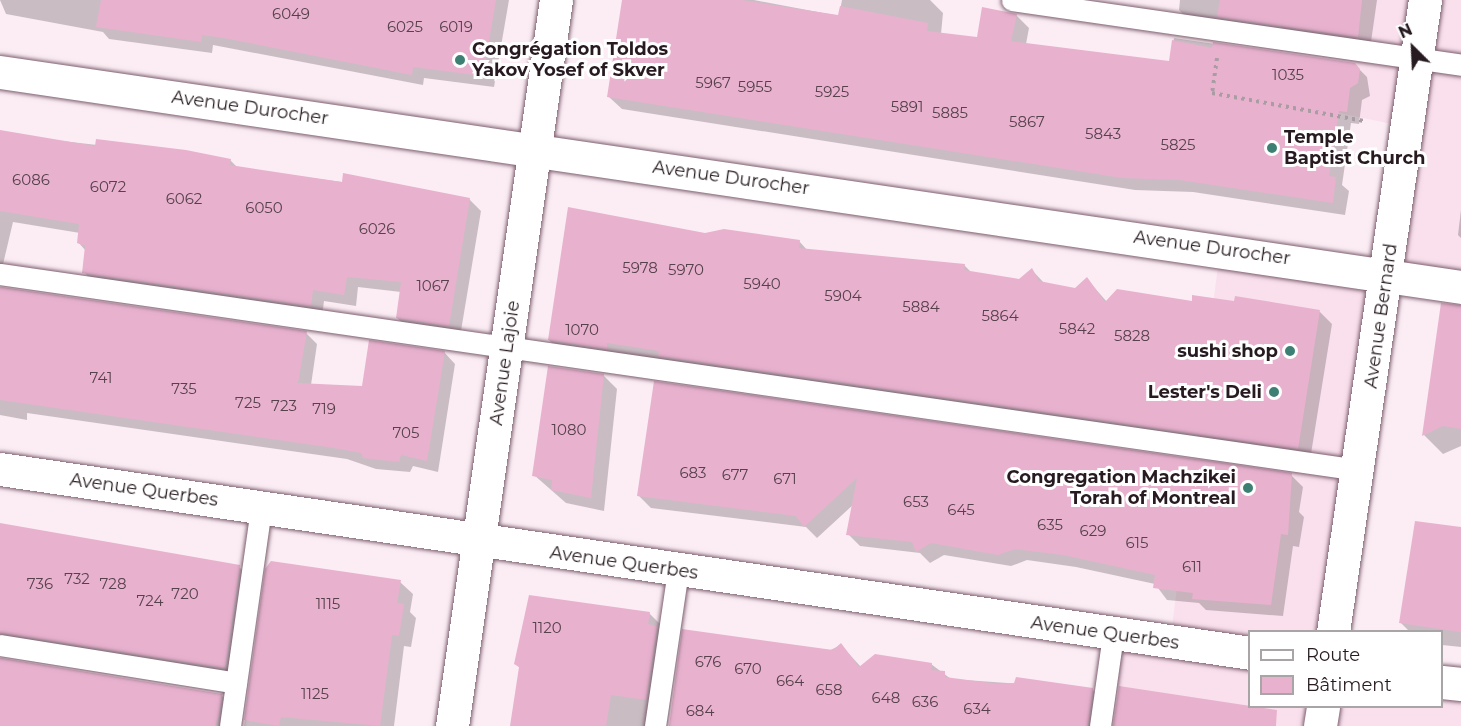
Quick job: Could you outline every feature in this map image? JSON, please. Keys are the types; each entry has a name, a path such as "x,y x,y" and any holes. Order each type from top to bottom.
{"street":[{"name":"Avenue Lajoie","path":"452,726 508,348 556,0"},
{"name":"Avenue Bernard","path":"1333,630 1387,274 1425,0"},
{"name":"Avenue Durocher","path":"0,72 1387,274 1461,287"},
{"name":"Avenue Querbes","path":"0,469 478,542 1248,653"},
{"path":"1443,682 1461,684"},
{"path":"1320,726 1323,708"}],"lane":[{"path":"1012,0 1461,64"},
{"path":"0,274 1358,470"},
{"path":"230,726 261,508"},
{"path":"655,726 678,570"},
{"path":"1100,726 1113,635"},
{"path":"0,645 236,683"}],"path":[{"path":"1221,31 1212,93 1365,121"}],"shaded area":[{"path":"1287,0 1461,0 1461,283 1394,276 1333,630 1248,630 1248,708 1443,708 1443,682 1461,684 1461,726 1100,726 1113,635 1170,642 1221,242 1386,274 1406,127 1263,97 1233,46 1276,48"}],"building":[{"path":"101,0 496,0 483,76 413,67 412,75 224,38 202,35 201,42 96,27"},
{"path":"622,0 742,0 838,15 840,6 928,23 927,31 977,37 982,7 1017,14 1011,41 1169,61 1172,40 1212,48 1213,42 1355,63 1360,69 1358,83 1350,88 1347,112 1339,111 1329,176 1336,177 1333,203 1179,180 1122,178 607,97"},
{"path":"1220,0 1362,0 1358,37 1217,17"},
{"path":"0,130 95,146 96,139 186,150 231,159 230,165 342,182 343,173 470,198 449,326 396,318 401,282 347,277 344,295 313,290 311,306 82,273 85,246 77,243 79,224 0,211"},
{"path":"568,207 705,233 724,229 800,240 799,248 965,264 964,270 1019,279 1032,268 1039,281 1075,288 1087,277 1105,302 1117,289 1192,301 1192,295 1234,301 1235,296 1320,310 1298,449 658,356 659,351 607,343 607,349 548,340"},
{"path":"0,287 307,331 298,383 362,386 369,340 445,351 427,461 401,455 399,462 363,458 361,453 334,448 0,400"},
{"path":"1441,303 1461,305 1461,429 1443,426 1422,436"},
{"path":"548,366 604,374 591,498 551,490 552,480 532,476"},
{"path":"654,381 1292,473 1288,535 1281,534 1271,605 1192,599 1193,593 1153,588 1155,575 1063,555 1015,549 998,555 931,543 916,552 912,542 846,535 857,478 804,527 796,516 637,496"},
{"path":"1415,521 1461,527 1461,632 1399,623"},
{"path":"0,523 240,565 225,668 0,633"},
{"path":"271,561 401,580 397,603 404,604 399,636 392,635 380,726 281,717 279,726 244,720 265,569"},
{"path":"529,595 650,612 648,624 657,626 646,700 611,695 606,726 510,726 519,667 514,664"},
{"path":"682,629 833,650 841,643 859,667 875,654 932,663 931,670 945,671 945,677 998,684 1014,683 1016,677 1093,688 1088,726 669,726"},
{"path":"0,658 222,694 219,715 215,726 0,726"},
{"path":"1119,686 1248,706 1248,708 1277,710 1276,726 1113,726"}],"place":[{"name":"Congrégation Toldos Yakov Yosef of Skver","path":"460,60"},
{"name":"Temple Baptist Church","path":"1272,148"},
{"name":"sushi shop","path":"1290,351"},
{"name":"Lester's Deli","path":"1274,392"},
{"name":"Congregation Machzikei Torah of Montreal","path":"1248,488"}]}
